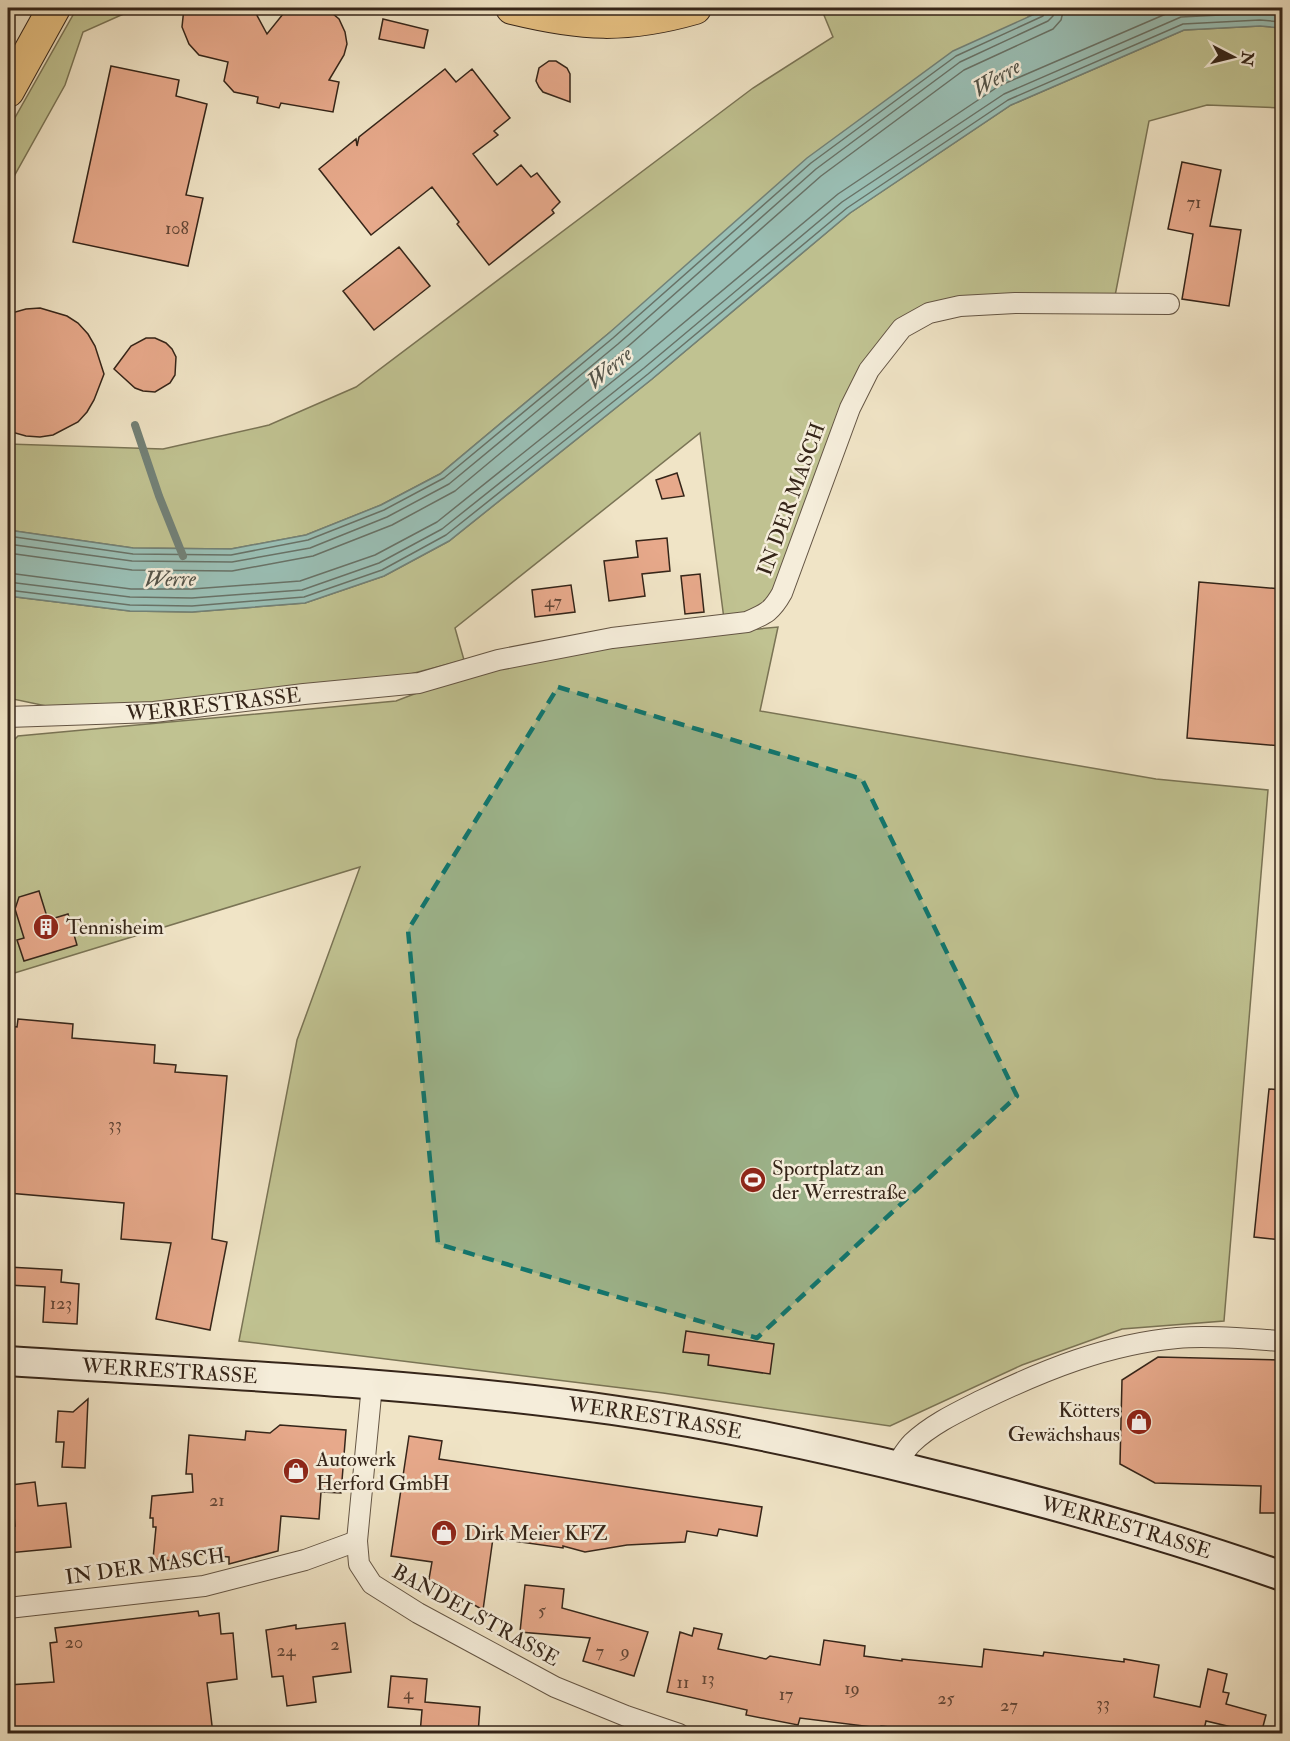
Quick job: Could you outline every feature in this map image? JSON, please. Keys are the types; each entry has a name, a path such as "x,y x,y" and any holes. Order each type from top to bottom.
{"main road":[{"path":"8,91 54,8"},
{"path":"512,8 549,16 610,23 646,20 695,8"},
{"name":"WERRESTRASSE","path":"8,1361 372,1385 500,1396 700,1424 789,1441 896,1466 1105,1519 1282,1576"}],"street":[{"name":"IN DER MASCH","path":"419,683 509,657 612,638 747,622 774,608 782,593 850,408 869,370 902,328 929,313 960,306 1015,303 1170,304"},
{"name":"WERRESTRASSE","path":"8,717 154,712 419,683"},
{"path":"896,1466 911,1444 944,1419 1042,1371 1091,1355 1140,1342 1179,1337 1282,1341"},
{"name":"BANDELSTRASSE","path":"372,1385 357,1541 359,1564 372,1584 418,1613 555,1687 626,1716 679,1734"},
{"name":"IN DER MASCH","path":"8,1608 204,1586 305,1560 357,1541"}],"highlighted area":[{"path":"558,687 862,779 1017,1096 757,1338 438,1244 408,930"}],"green space":[{"path":"77,8 137,8 83,32 65,85 8,187 8,130"},
{"path":"821,8 1048,8 1032,14 609,333 440,474 381,505 306,535 231,549 133,548 8,530 8,444 163,449 269,425 356,387 753,88 833,37"},
{"path":"1260,26 1282,28 1282,108 1207,105 1149,121 1115,296 941,302 876,349 775,593 764,609 724,619 700,433 455,628 464,660 384,681 172,703 51,707 8,698 8,596 130,611 192,612 305,603 384,576 449,541 652,379 850,213 1011,105 1184,30"},
{"name":"Sportplatz an der Werrestraße","path":"778,627 760,711 1156,779 1268,790 1224,1321 1122,1329 1022,1365 890,1426 663,1393 239,1341 297,1040 360,867 8,975 8,746 18,736 396,701 472,672 608,644"}],"water":[{"name":"Werre","path":"1048,8 1282,8 1282,28 1260,26 1184,30 1011,105 850,213 652,379 449,541 384,576 305,603 192,612 130,611 8,596 8,530 133,548 231,549 306,535 381,505 440,474 609,333 807,158 953,51"}],"building":[{"path":"184,8 253,8 267,34 283,14 293,8 326,8 339,19 347,44 344,55 329,80 339,82 333,112 281,103 279,108 257,103 258,97 234,92 224,81 228,62 199,55 189,44 182,27"},
{"path":"383,19 428,30 424,48 379,39"},
{"path":"549,61 556,61 567,68 570,74 570,102 543,92 539,87 536,81 539,68"},
{"path":"111,66 179,80 176,96 207,104 186,195 203,198 188,266 73,242"},
{"path":"445,69 456,82 472,69 510,118 494,131 498,135 473,154 497,185 521,165 531,177 537,173 560,202 552,210 554,213 489,265 432,187 371,235 319,169 356,139 357,146 359,137"},
{"path":"1182,162 1221,170 1210,226 1241,230 1229,306 1182,299 1193,234 1168,229"},
{"path":"399,247 430,286 374,330 343,291"},
{"path":"40,308 67,316 78,323 95,346 104,374 94,400 78,422 53,435 40,437 8,431 8,314"},
{"path":"146,338 155,338 166,343 176,357 175,375 170,383 155,392 135,388 114,369 131,346"},
{"path":"677,473 684,496 662,499 656,480"},
{"path":"667,538 670,571 642,574 645,596 609,601 604,561 638,557 636,541"},
{"path":"700,574 704,612 685,614 681,576"},
{"path":"1199,582 1282,589 1282,746 1187,738"},
{"path":"571,585 575,612 535,617 532,590"},
{"name":"Tennisheim","path":"39,891 48,920 68,914 77,945 24,961 17,940 24,938 15,909 19,897"},
{"path":"18,1019 73,1024 72,1038 155,1045 154,1063 176,1065 175,1072 227,1076 212,1239 227,1242 210,1330 156,1319 171,1243 121,1239 124,1203 8,1193 8,1026 17,1027"},
{"path":"1269,1089 1282,1090 1282,1240 1254,1237"},
{"path":"8,1267 62,1270 61,1282 79,1284 77,1324 43,1322 45,1287 8,1285"},
{"path":"686,1331 774,1344 770,1374 708,1365 709,1355 683,1352"},
{"path":"1158,1357 1282,1360 1282,1513 1260,1513 1261,1486 1155,1483 1120,1464 1122,1380"},
{"path":"88,1399 85,1468 62,1467 64,1442 56,1442 58,1411 73,1412"},
{"path":"280,1425 346,1430 341,1493 321,1492 319,1519 281,1516 278,1551 229,1564 229,1557 186,1553 185,1562 153,1559 156,1527 153,1527 153,1518 150,1518 152,1496 193,1492 192,1474 186,1474 189,1435 245,1440 246,1431 270,1433"},
{"path":"409,1436 442,1441 439,1459 762,1507 757,1536 719,1529 717,1536 687,1531 685,1542 627,1545 585,1552 563,1546 563,1548 493,1538 483,1610 429,1579 432,1562 391,1556"},
{"path":"35,1482 38,1506 66,1503 71,1547 8,1553 8,1527 15,1526 11,1485"},
{"path":"525,1585 564,1589 562,1608 648,1632 634,1676 583,1661 590,1638 520,1632"},
{"path":"198,1611 199,1616 219,1613 221,1634 233,1633 237,1679 207,1683 213,1734 8,1734 8,1685 54,1682 50,1643 57,1642 55,1628"},
{"path":"345,1623 351,1672 313,1677 316,1702 287,1706 283,1676 272,1677 266,1630 296,1625 296,1629"},
{"path":"694,1628 722,1634 718,1649 766,1659 770,1656 820,1665 824,1640 865,1646 864,1656 982,1667 984,1649 1043,1656 1044,1652 1124,1662 1124,1659 1159,1665 1154,1697 1200,1707 1208,1669 1227,1674 1223,1692 1229,1693 1226,1704 1266,1715 1261,1734 1206,1721 1203,1734 1018,1734 962,1728 961,1734 954,1734 800,1718 798,1725 746,1715 747,1710 667,1692 680,1632 692,1636"},
{"path":"391,1676 427,1679 425,1702 480,1707 478,1734 420,1734 422,1710 388,1707"}],"waterway":[{"name":"Werre","path":"135,425 159,496 183,556"}],"place":[{"name":"Tennisheim","path":"46,927"},
{"name":"Sportplatz an der Werrestraße","path":"753,1180"},
{"name":"Kötters Gewächshaus","path":"1139,1422"},
{"name":"Autowerk Herford GmbH","path":"296,1471"},
{"name":"Dirk Meier KFZ","path":"444,1533"}]}
